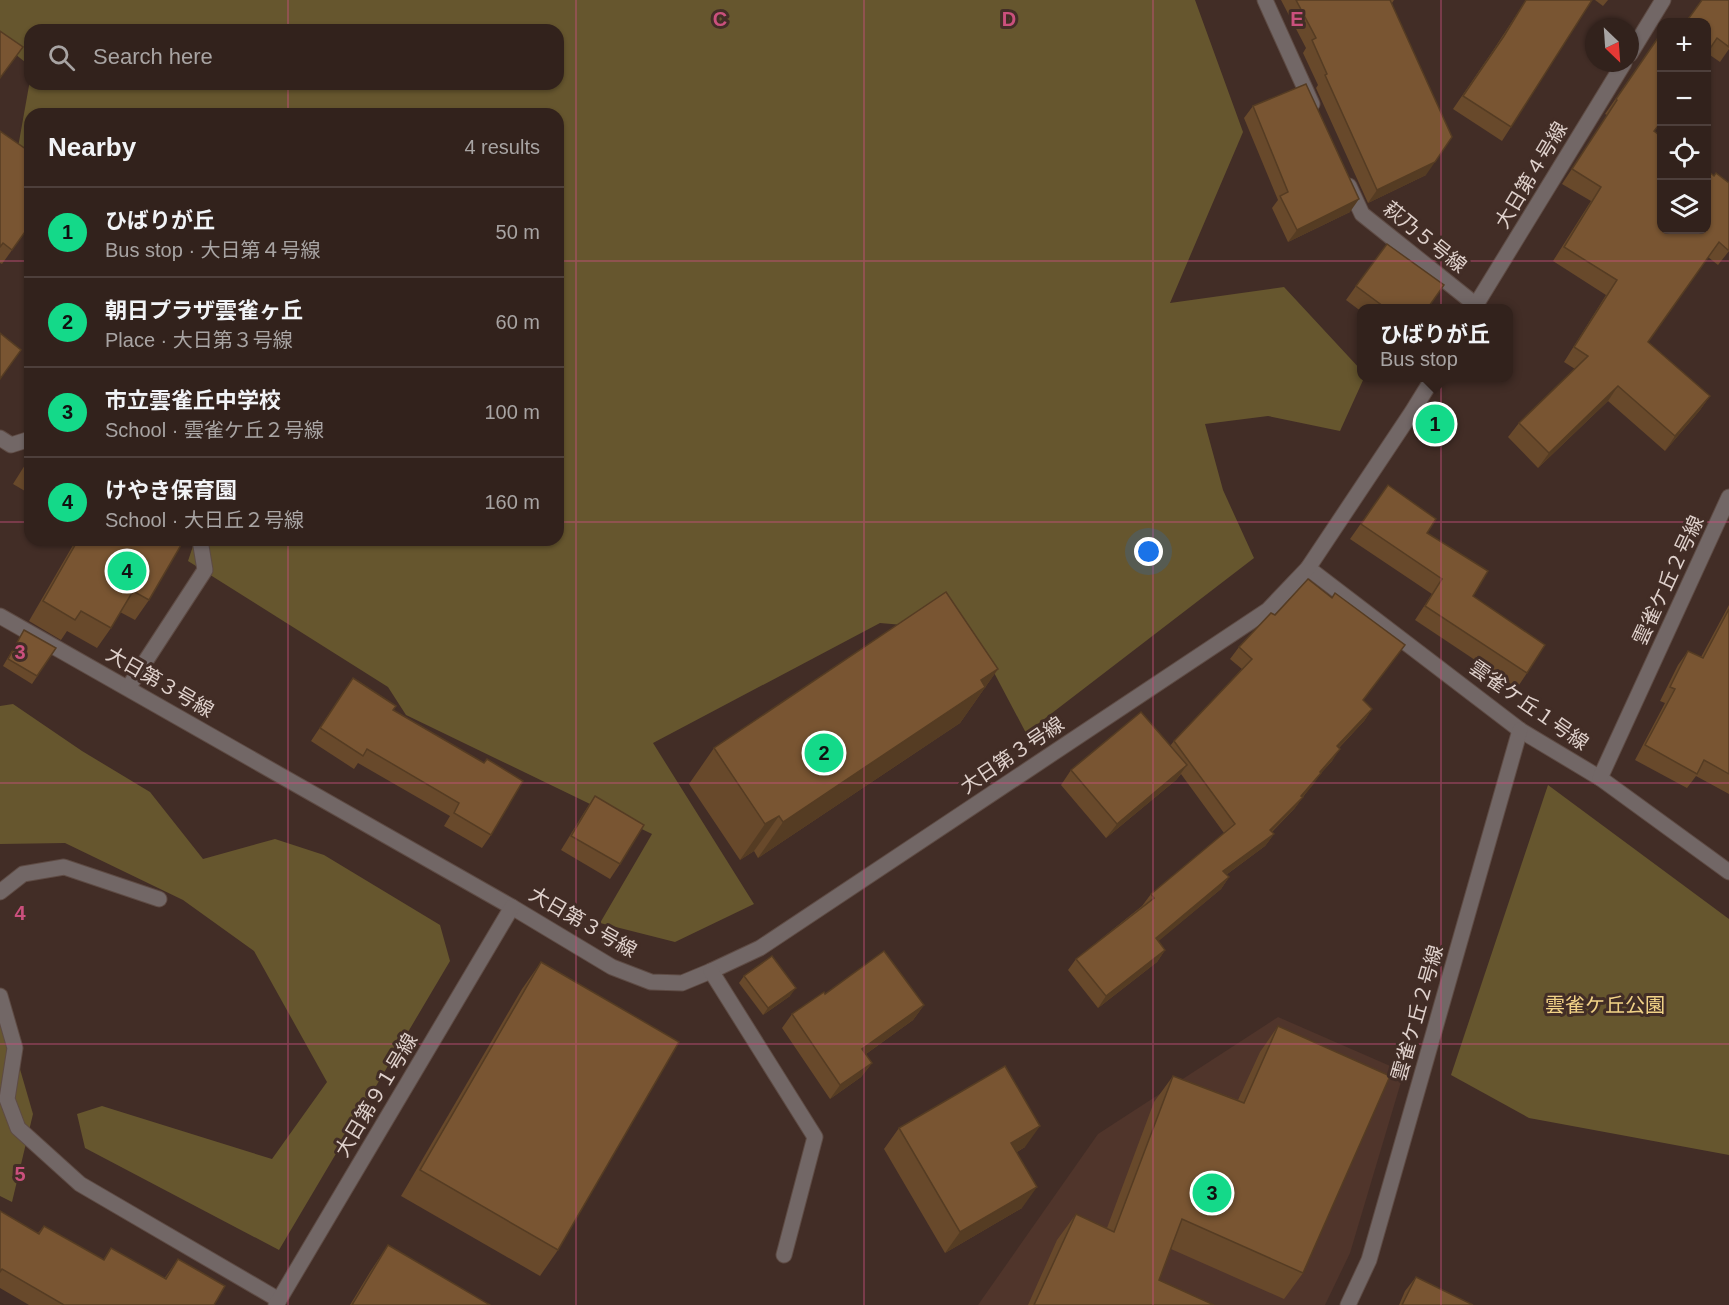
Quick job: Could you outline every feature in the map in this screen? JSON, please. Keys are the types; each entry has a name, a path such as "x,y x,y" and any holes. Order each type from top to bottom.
{"street":[{"path":"1265,0 1318,117"},
{"path":"1639,39 1663,0"},
{"name":"大日第４号線","path":"1477,304 1619,72"},
{"name":"萩乃５号線","path":"1342,171 1362,214 1471,304"},
{"path":"1308,568 1431,382"},
{"path":"0,438 11,445 24,441"},
{"name":"雲雀ケ丘２号線","path":"1600,778 1729,497"},
{"path":"128,688 205,570 201,546"},
{"name":"雲雀ケ丘１号線","path":"1308,568 1520,730 1600,778 1729,872"},
{"name":"大日第３号線","path":"0,616 512,907 612,967 651,982 682,982 760,948 1268,610 1308,568"},
{"name":"雲雀ケ丘２号線","path":"1348,1305 1369,1260 1520,730"},
{"path":"0,891 22,874 64,867 159,899"},
{"name":"大日第９１号線","path":"277,1303 512,907"},
{"path":"711,971 815,1137 784,1255"},
{"path":"0,996 15,1048 8,1099 18,1128 80,1184 277,1303"}],"shaded area":[{"path":"1278,1017 1404,1072 1350,1253 1325,1305 978,1305 1098,1134"}],"green space":[{"path":"0,0 1195,0 1243,132 1170,303 1284,287 1357,366 1357,382 1362,382 1340,431 1268,416 1205,424 1223,490 1254,558 1026,733 972,631 880,623 653,743 754,904 675,942 600,923 652,834 406,715 388,687 188,561 193,546 564,546 564,108 25,108 28,90 564,90 564,24 24,24 24,61 0,42"},
{"path":"24,114 24,157 17,153"},
{"path":"13,704 82,751 150,792 203,859 275,839 324,855 440,925 450,961 279,1250 85,1148 77,1114 102,1106 272,1159 327,1082 254,951 183,900 65,843 0,844 0,706"},
{"name":"雲雀ケ丘公園","path":"1548,785 1729,919 1729,1155 1529,1118 1451,1075"},
{"path":"0,1000 33,1114 12,1202 0,1196"}],"building":[{"path":"1296,0 1390,0 1452,137 1435,162 1377,190 1325,75 1327,74 1312,40 1316,38"},
{"path":"1526,0 1592,0 1511,127 1463,96"},
{"path":"1702,0 1729,0 1729,47 1717,38 1711,47 1711,18 1689,18"},
{"path":"0,31 23,47 0,78"},
{"path":"1657,39 1657,127 1654,131 1657,133 1657,234 1711,234 1711,173 1714,176 1716,173 1729,183 1729,249 1719,242 1648,342 1710,396 1675,436 1618,386 1549,453 1519,423 1588,356 1574,347 1617,280 1564,247 1601,187 1572,169 1635,72 1639,72 1639,66"},
{"path":"1306,84 1359,199 1297,230 1280,196 1288,192 1253,106"},
{"path":"0,131 24,148 24,233 12,250 3,243 0,247"},
{"path":"1387,244 1444,285 1431,304 1380,304 1356,286"},
{"path":"0,333 21,350 0,379"},
{"path":"1388,485 1436,519 1427,533 1488,571 1473,596 1545,645 1527,673 1425,606 1442,579 1361,524"},
{"path":"75,546 180,546 149,600 133,591 111,628 81,611 75,620 43,601"},
{"path":"1308,579 1332,598 1335,593 1405,645 1363,700 1372,709 1337,746 1340,749 1301,796 1303,797 1270,830 1274,834 1223,871 1229,877 1156,938 1165,950 1106,996 1076,959 1154,898 1151,894 1235,824 1174,741 1252,659 1239,647 1271,613 1275,615"},
{"path":"946,592 998,669 981,680 985,687 783,822 779,816 765,824 714,748"},
{"path":"1729,609 1729,774 1704,760 1697,774 1645,745 1675,689 1670,687 1688,651 1703,658"},
{"path":"24,630 56,648 37,676 8,659"},
{"path":"353,678 396,706 393,710 484,763 487,759 523,781 491,835 454,813 459,803 367,749 363,756 320,728"},
{"path":"1141,712 1187,765 1117,824 1071,770"},
{"path":"595,796 644,825 620,864 571,836"},
{"path":"884,951 924,1005 862,1049 872,1063 840,1085 792,1014 824,992 825,994"},
{"path":"772,956 796,988 768,1008 744,976"},
{"path":"541,962 679,1042 558,1250 420,1170"},
{"path":"1278,1026 1390,1076 1303,1273 1182,1219 1159,1280 1214,1305 1034,1305 1076,1214 1114,1232 1173,1076 1244,1103"},
{"path":"1005,1066 1040,1126 1011,1143 1037,1187 960,1232 899,1128"},
{"path":"0,1211 39,1234 44,1226 104,1260 111,1248 166,1279 178,1259 225,1286 214,1305 64,1305 2,1269 0,1272"},
{"path":"388,1245 490,1305 352,1305"},
{"path":"1416,1277 1473,1305 1402,1305"}],"place":[{"name":"ひばりが丘","path":"1435,424"},
{"name":"けやき保育園","path":"127,571"},
{"name":"朝日プラザ雲雀ヶ丘","path":"824,753"},
{"name":"市立雲雀丘中学校","path":"1212,1193"}]}
